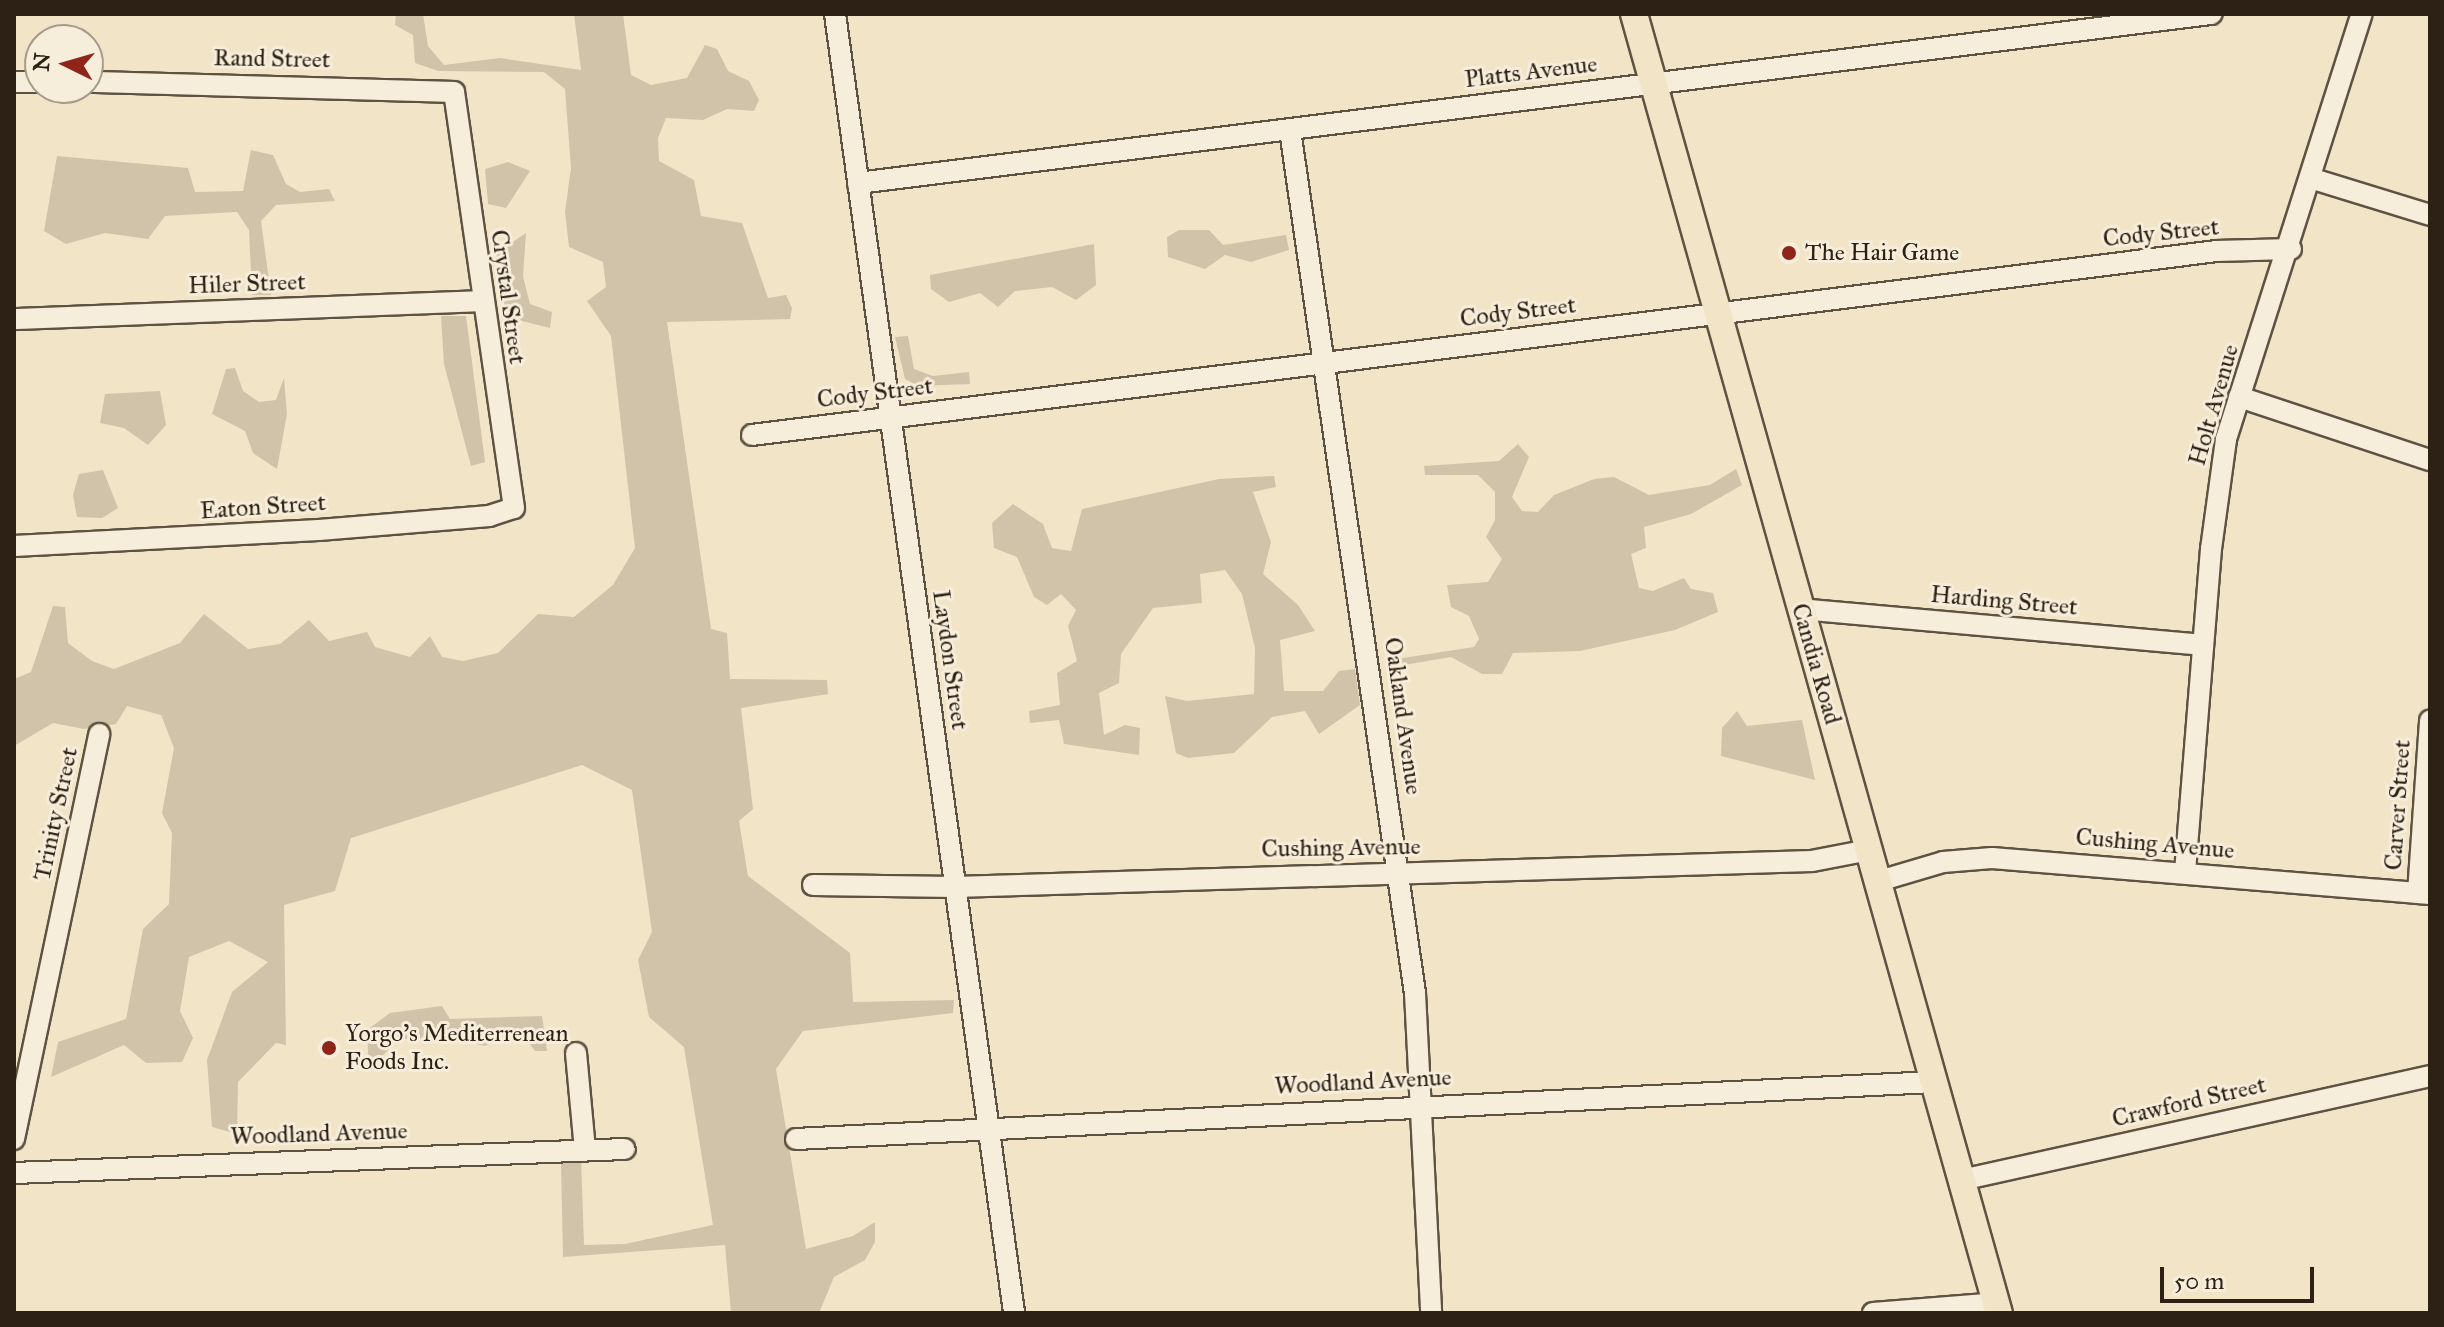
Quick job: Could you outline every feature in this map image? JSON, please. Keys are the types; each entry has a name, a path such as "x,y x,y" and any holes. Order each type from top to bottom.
{"main road":[{"name":"Candia Road","path":"1634,14 1998,1308"}],"street":[{"name":"Laydon Street","path":"835,14 1014,1313"},
{"name":"Platts Avenue","path":"858,183 2211,14"},
{"name":"Holt Avenue","path":"2185,872 2217,497 2239,397 2291,249 2362,14"},
{"name":"Rand Street","path":"104,82 454,92"},
{"name":"Crystal Street","path":"454,92 481,301 514,508"},
{"name":"Oakland Avenue","path":"1290,130 1400,873 1423,1106 1431,1313"},
{"path":"2313,179 2430,215"},
{"name":"Cody Street","path":"752,435 2216,251 2291,249"},
{"name":"Hiler Street","path":"14,319 481,301"},
{"path":"2239,397 2430,460"},
{"name":"Eaton Street","path":"14,546 319,530 489,516 514,508"},
{"name":"Harding Street","path":"1800,609 2202,645"},
{"name":"Carver Street","path":"2424,894 2430,720"},
{"name":"Trinity Street","path":"14,1139 99,734"},
{"name":"Cushing Avenue","path":"813,885 955,887 1812,861 1869,850"},
{"name":"Cushing Avenue","path":"1879,881 1966,858 2185,872 2424,894"},
{"path":"576,1053 585,1150"},
{"name":"Crawford Street","path":"1961,1180 2430,1076"},
{"name":"Woodland Avenue","path":"796,1139 988,1126 1933,1082"},
{"name":"Woodland Avenue","path":"14,1173 625,1149"},
{"path":"1873,1313 1998,1308"}],"shaded area":[{"path":"396,14 423,14 428,46 444,65 500,58 581,70 574,14 623,14 631,75 651,85 687,78 705,45 717,49 728,71 749,81 759,100 754,111 727,109 703,120 666,118 658,138 659,161 694,180 701,216 742,223 768,298 786,295 792,308 790,319 667,322 711,629 727,633 730,679 827,680 828,694 741,708 753,809 739,821 748,876 850,953 853,1002 954,1000 953,1013 803,1031 776,1069 806,1249 853,1236 875,1222 875,1242 865,1260 834,1277 819,1313 731,1313 725,1245 563,1257 561,1163 581,1157 584,1245 625,1244 713,1225 684,1047 649,1017 638,960 652,932 632,790 582,765 351,838 335,891 284,905 286,1045 276,1043 238,1082 237,1134 212,1127 207,1060 232,992 268,962 229,941 189,957 180,1011 193,1038 182,1062 146,1063 124,1045 51,1077 58,1042 126,1019 143,929 169,904 172,833 162,813 174,748 161,715 127,706 116,724 84,729 53,723 14,746 14,679 31,672 53,606 65,607 68,643 92,661 114,669 180,643 204,614 248,649 280,644 309,620 329,641 367,632 375,647 410,657 430,636 442,657 463,661 498,653 538,614 574,617 613,585 635,548 611,336 587,301 606,287 603,262 569,247 565,212 571,168 565,89 544,72 438,71 415,63 413,35 395,25"},
{"path":"251,150 273,155 286,184 300,192 329,189 335,201 276,205 261,221 271,295 252,295 249,230 237,212 165,216 148,239 105,233 66,244 44,231 57,156 188,168 195,192 243,191"},
{"path":"508,162 530,171 506,208 488,204 485,169"},
{"path":"1179,230 1209,230 1223,245 1286,235 1289,250 1251,262 1225,255 1205,269 1168,257 1167,237"},
{"path":"526,233 523,276 530,304 552,312 550,328 506,317 496,253"},
{"path":"1094,244 1096,285 1076,300 1052,287 1015,291 998,307 980,293 949,302 931,289 930,275"},
{"path":"441,316 466,316 485,462 471,466 444,364"},
{"path":"908,336 914,369 933,376 969,372 970,384 918,386 905,379 895,337"},
{"path":"235,368 243,391 259,402 276,400 284,378 287,414 277,469 253,453 245,431 212,414 226,369"},
{"path":"160,391 166,425 148,445 124,428 100,423 105,394"},
{"path":"1518,444 1529,457 1512,497 1522,511 1538,512 1554,495 1594,479 1614,477 1649,495 1710,485 1736,469 1742,485 1691,514 1644,527 1646,548 1631,554 1639,588 1653,591 1684,578 1691,589 1713,593 1718,612 1675,630 1580,651 1513,653 1502,674 1482,674 1451,657 1392,667 1390,660 1474,647 1479,639 1469,616 1451,607 1447,585 1488,582 1502,559 1486,537 1495,520 1495,492 1478,475 1425,475 1424,466 1499,461"},
{"path":"103,470 118,508 102,518 77,517 73,495 79,474"},
{"path":"1274,476 1276,487 1253,492 1271,542 1263,574 1298,605 1315,631 1280,640 1284,691 1323,691 1339,671 1355,669 1360,705 1319,734 1305,711 1272,717 1234,753 1188,758 1176,753 1165,696 1187,701 1254,694 1255,648 1242,594 1225,570 1200,574 1202,603 1153,608 1121,654 1119,683 1099,693 1104,735 1125,725 1140,728 1139,755 1064,744 1059,720 1030,723 1029,711 1060,705 1057,673 1077,661 1068,626 1076,610 1061,594 1047,605 1034,597 1017,557 994,548 992,523 1013,504 1043,524 1052,548 1071,551 1082,509 1219,479"},
{"path":"1737,711 1747,726 1802,720 1815,780 1721,756 1722,728"},
{"path":"442,1006 450,1019 542,1016 547,1051 535,1051 518,1028 485,1046 449,1038 399,1039 369,1069 367,1030 390,1013"}],"place":[{"name":"The Hair Game","path":"1789,253"},
{"name":"Yorgo's Mediterrenean Foods Inc.","path":"329,1048"}]}
